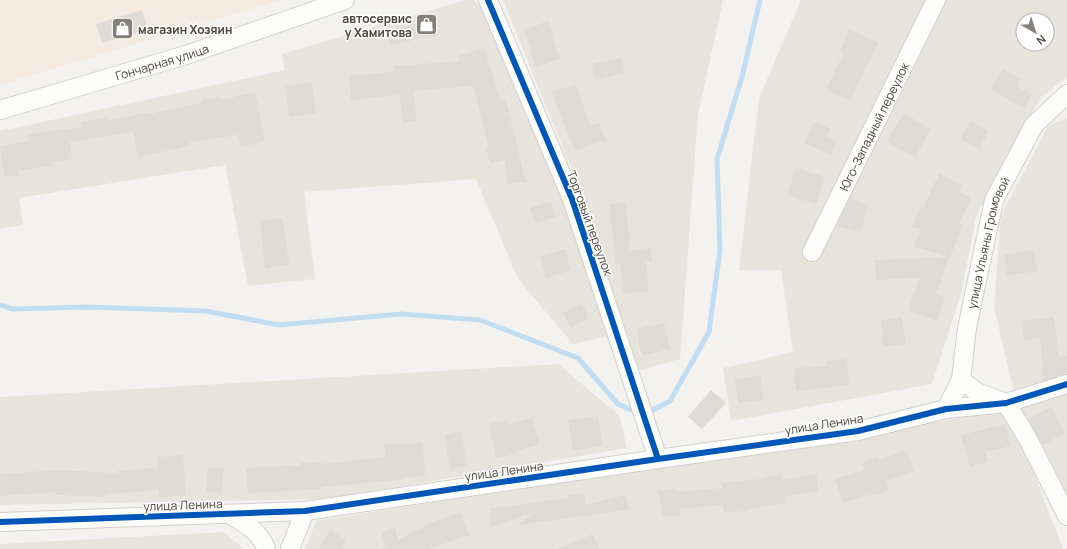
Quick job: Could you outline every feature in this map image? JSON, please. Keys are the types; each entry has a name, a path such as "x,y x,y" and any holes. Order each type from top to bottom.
{"street":[{"name":"Гончарная улица","path":"0,110 186,55 345,0"},
{"name":"Торговый переулок","path":"488,0 572,199 658,459"},
{"name":"Юго-Западный переулок","path":"812,252 936,0"},
{"name":"улица Ульяны Громовой","path":"946,409 961,380 968,328 994,200 1034,125 1067,94"},
{"path":"961,380 977,392 1006,404 1028,439 1067,516"},
{"name":"улица Ленина","path":"2,523 305,511 658,459 858,432 946,409 1006,404 1067,384"},
{"path":"290,549 305,511"},
{"path":"230,514 248,526 264,542 266,549"}],"shaded area":[{"path":"0,0 281,0 0,85"},
{"path":"466,0 473,0 483,8 567,206 609,336 573,344 518,279 476,179 304,192 315,279 248,286 225,165 19,198 23,225 0,229 0,131 285,70 282,54"},
{"path":"503,0 723,0 698,115 680,359 637,371 589,212"},
{"path":"801,0 1067,0 1067,77 1040,98 976,217 961,294 932,384 731,421 723,368 793,352 781,270 739,270 759,98"},
{"path":"1067,118 1067,381 1014,392 994,307 1001,215 1048,126"},
{"path":"558,364 619,415 627,448 327,499 0,505 0,397"},
{"path":"1067,392 1067,499 1017,409"},
{"path":"1010,410 1063,549 305,549 316,521"},
{"path":"224,532 244,549 0,549 0,544"}],"building":[{"path":"142,10 148,29 102,43 96,24"},
{"path":"433,17 437,35 390,45 387,29 416,24 416,20"},
{"path":"548,21 560,59 536,67 524,30"},
{"path":"849,30 878,42 850,101 826,90 844,52 840,51"},
{"path":"484,48 501,101 506,100 526,182 507,184 505,160 490,164 486,149 489,148 473,86 413,91 417,121 403,123 399,95 351,100 349,76 395,71 394,66 460,61 458,56"},
{"path":"621,58 625,73 595,80 592,64"},
{"path":"1002,69 1021,79 1017,86 1032,95 1024,108 990,89"},
{"path":"312,82 316,113 289,117 285,86"},
{"path":"576,84 590,126 599,123 606,140 575,151 552,92"},
{"path":"255,92 265,141 241,147 238,135 190,142 191,146 138,157 133,132 70,142 72,159 51,162 52,166 18,171 19,175 5,177 0,146 29,141 28,134 82,127 81,122 106,118 106,121 149,112 149,114 202,103 201,100 220,97 220,100"},
{"path":"903,113 931,129 915,157 887,142"},
{"path":"814,121 830,129 827,136 836,141 832,156 804,143"},
{"path":"970,121 989,131 979,149 961,139"},
{"path":"796,168 825,177 816,204 787,195"},
{"path":"939,174 962,185 959,192 971,198 959,224 963,225 950,257 914,247 921,230 912,227 920,207 923,208"},
{"path":"850,199 868,205 861,232 837,226"},
{"path":"551,201 556,217 535,223 530,208"},
{"path":"626,202 630,250 651,248 652,262 646,262 649,291 623,294 620,264 615,264 610,204"},
{"path":"283,218 289,265 265,268 260,221"},
{"path":"565,249 571,270 546,278 540,256"},
{"path":"1034,250 1037,271 1007,276 1004,255"},
{"path":"949,257 936,294 945,297 937,321 908,311 919,278 876,280 875,260"},
{"path":"582,304 589,318 571,328 563,313"},
{"path":"902,317 906,344 884,347 881,320"},
{"path":"1054,317 1059,357 1067,356 1067,374 1044,380 1040,338 1024,340 1021,321"},
{"path":"664,323 670,349 642,356 636,329"},
{"path":"847,359 849,385 796,391 794,368 827,366 827,361"},
{"path":"760,375 764,400 738,403 735,379"},
{"path":"711,390 726,403 702,429 688,417"},
{"path":"1051,407 1065,433 1043,445 1028,419"},
{"path":"598,416 603,446 573,451 568,420"},
{"path":"532,418 540,444 514,452 515,454 496,458 489,424 507,420 508,424"},
{"path":"1006,424 1011,446 986,452 988,462 970,467 961,435"},
{"path":"461,431 467,466 450,469 444,434"},
{"path":"397,443 398,445 423,443 425,476 322,487 323,489 248,493 246,468 300,465 300,463 321,462 321,464 386,457 384,445"},
{"path":"907,450 914,471 886,481 890,489 875,495 874,494 842,503 835,479 865,470 862,463 877,457 878,460"},
{"path":"183,455 186,496 159,497 159,490 105,494 105,497 56,495 56,492 0,496 0,474 59,470 117,473 117,471 157,468 157,457"},
{"path":"208,467 224,469 221,493 206,492"},
{"path":"816,474 819,491 785,497 786,503 746,509 746,511 724,513 723,505 679,509 680,515 662,517 659,491 677,489 677,492 722,488 721,483 761,479 782,475 783,480"},
{"path":"584,493 586,505 625,495 629,510 518,525 534,512 492,527 489,509 568,498 567,495"},
{"path":"461,512 469,535 429,549 381,549 386,546 381,532 395,528 398,540 433,522"},
{"path":"330,530 346,540 341,549 319,549"},
{"path":"593,534 599,549 557,549"}],"waterway":[{"path":"651,411 670,401 709,332 720,250 717,159 742,77 760,0"},
{"path":"0,305 13,309 87,307 206,311 279,325 401,314 480,320 578,358 618,404 634,411"}],"cycle path":[{"path":"488,0 572,199 658,459"},
{"path":"0,522 305,511 858,431 946,409 1006,403 1067,384"}],"place":[{"name":"автосервис у Хамитова","path":"427,25"},
{"name":"магазин Хозяин","path":"122,29"}]}
